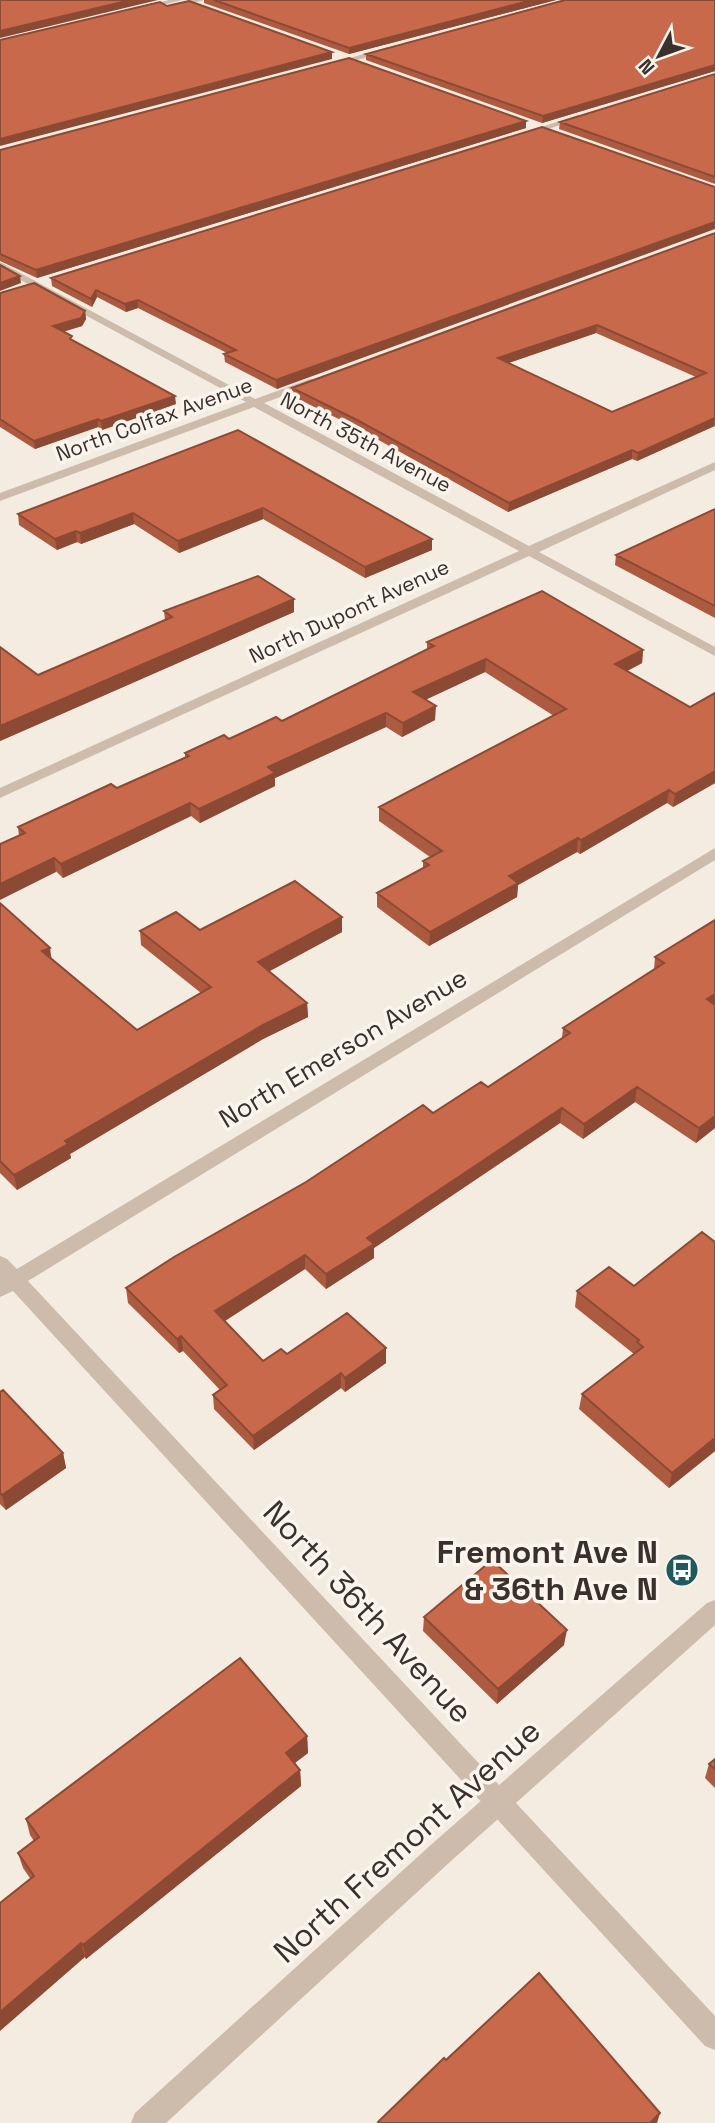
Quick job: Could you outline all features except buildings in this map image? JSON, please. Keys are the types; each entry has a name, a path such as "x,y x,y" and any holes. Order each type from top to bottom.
{"street":[{"path":"134,12 200,0"},
{"path":"183,1 208,9"},
{"path":"322,67 402,45"},
{"path":"337,56 371,68"},
{"path":"517,136 596,112"},
{"path":"528,124 555,134"},
{"name":"North 35th Avenue","path":"0,265 715,652"},
{"path":"18,291 54,280"},
{"name":"North Colfax Avenue","path":"0,497 324,377"},
{"name":"North Dupont Avenue","path":"0,794 715,466"},
{"name":"North Emerson Avenue","path":"5,1278 65,1247 715,853"},
{"name":"North 36th Avenue","path":"5,1278 715,2036"},
{"name":"North Fremont Avenue","path":"145,2123 432,1861 500,1804 715,1610"}],"place":[{"name":"Fremont Ave N & 36th Ave N","path":"682,1570"}]}
